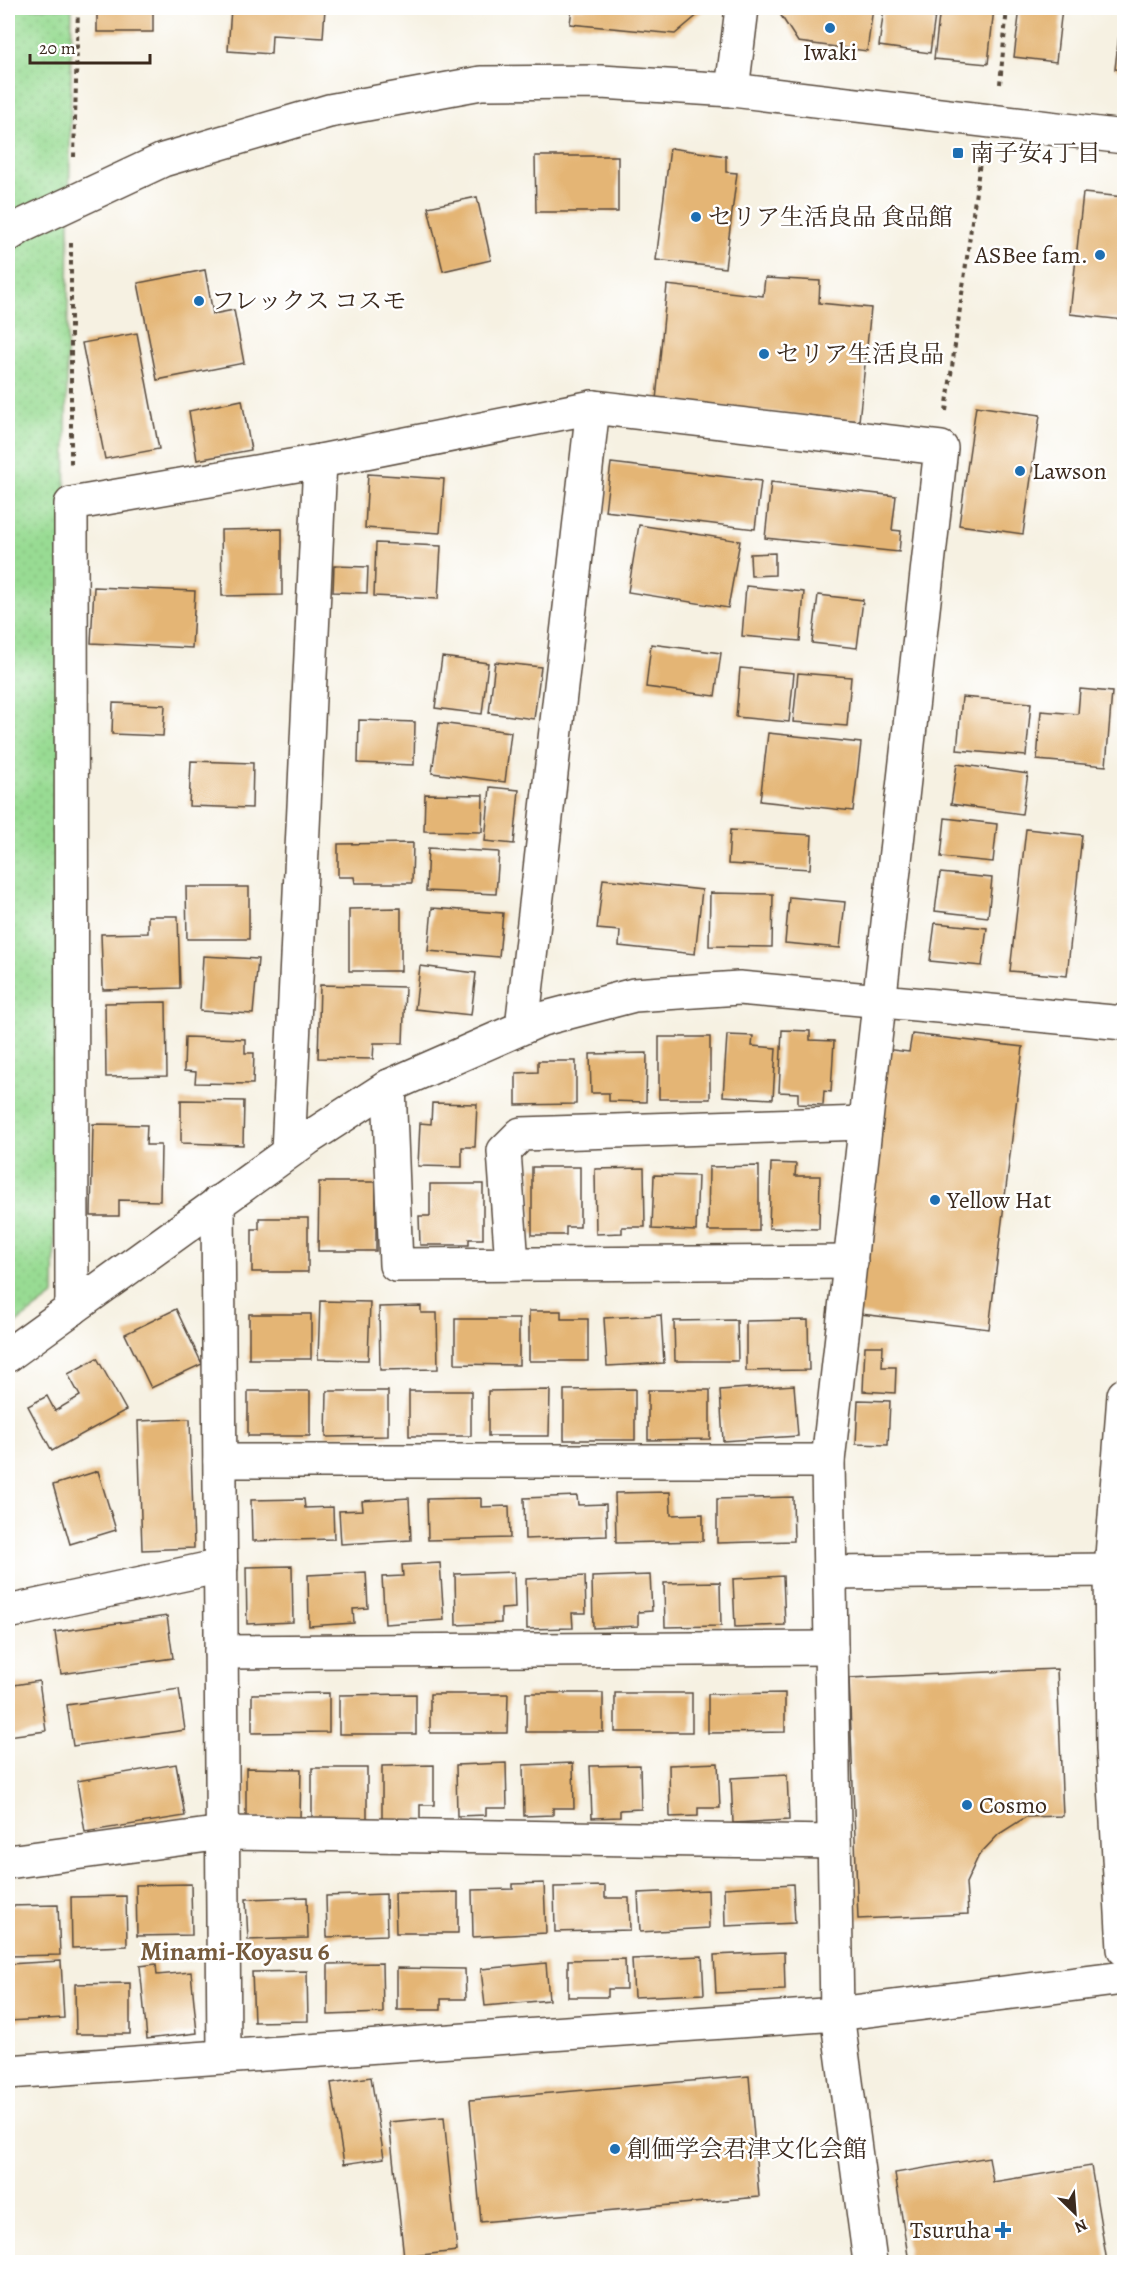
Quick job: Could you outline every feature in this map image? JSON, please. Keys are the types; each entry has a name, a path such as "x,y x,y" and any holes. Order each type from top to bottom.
{"street":[{"path":"732,90 742,8"},
{"path":"8,235 21,226 163,160 329,111 481,83 601,82 732,90 1125,137"},
{"path":"522,1027 593,407"},
{"path":"72,1309 71,504 320,461 593,407 941,448 828,1461 837,2014 870,2262"},
{"path":"288,1152 320,461"},
{"path":"8,1355 288,1152 389,1086 542,1018 634,995 739,988 1125,1023"},
{"path":"389,1086 396,1265 850,1262"},
{"path":"512,1264 504,1151 521,1134 865,1123"},
{"path":"218,1202 224,2057"},
{"path":"1125,1395 1111,1570 1113,1748 1125,1949"},
{"path":"220,1461 828,1461"},
{"path":"8,1611 221,1566"},
{"path":"830,1573 1111,1570"},
{"path":"221,1653 831,1648"},
{"path":"8,1862 223,1833 834,1842"},
{"path":"8,2072 837,2014 1125,1978"}],"path":[{"path":"74,157 78,8"},
{"path":"999,93 1006,8"},
{"path":"941,448 980,162"},
{"path":"71,243 71,504"}],"green space":[{"path":"8,8 72,8 54,1295 8,1329"}],"building":[{"path":"97,8 153,8 153,32 97,32"},
{"path":"231,8 325,8 323,38 272,35 271,54 228,51"},
{"path":"572,8 706,8 675,34 570,24"},
{"name":"Iwaki","path":"781,8 873,8 867,51 798,42 780,14"},
{"path":"884,8 936,8 930,53 879,46"},
{"path":"940,8 994,8 988,64 934,59"},
{"path":"1020,8 1062,8 1056,62 1014,57"},
{"path":"1122,8 1124,8 1124,70 1115,69"},
{"name":"セリア生活良品 食品館","path":"670,148 726,156 726,172 737,173 725,268 656,260"},
{"path":"535,156 618,156 618,212 536,212"},
{"name":"ASBee fam.","path":"1083,193 1124,197 1124,320 1070,314"},
{"path":"477,197 491,260 443,271 428,207"},
{"path":"205,270 213,314 234,310 244,363 157,380 138,283"},
{"name":"セリア生活良品","path":"765,278 820,281 819,303 871,308 859,421 656,400 667,285 763,296"},
{"path":"137,333 159,449 105,459 82,343"},
{"path":"242,400 251,450 197,460 189,411"},
{"path":"976,406 1040,415 1023,534 959,525"},
{"path":"611,463 761,481 755,529 605,511"},
{"path":"368,474 444,479 440,533 365,528"},
{"path":"771,482 896,496 892,530 901,531 899,552 765,538"},
{"path":"639,525 740,541 728,608 628,592"},
{"path":"282,529 282,595 222,596 221,530"},
{"path":"376,543 441,546 438,599 374,596"},
{"path":"775,553 775,575 751,576 750,554"},
{"path":"334,566 368,567 367,593 333,592"},
{"path":"746,586 804,592 800,641 742,636"},
{"path":"94,587 195,591 192,648 91,643"},
{"path":"818,595 863,600 857,648 812,643"},
{"path":"651,644 721,653 715,696 646,687"},
{"path":"442,657 488,663 482,714 435,708"},
{"path":"495,662 541,667 534,719 489,713"},
{"path":"740,668 794,673 789,722 736,717"},
{"path":"798,673 851,677 847,726 793,722"},
{"path":"1080,689 1112,692 1106,766 1037,760 1041,711 1078,714"},
{"path":"962,697 1031,703 1026,756 957,750"},
{"path":"113,703 165,705 163,736 112,734"},
{"path":"359,720 415,722 414,765 358,763"},
{"path":"439,723 511,732 505,782 432,773"},
{"path":"768,733 861,743 853,811 760,801"},
{"path":"191,761 253,763 252,808 189,806"},
{"path":"957,764 1028,774 1022,814 951,804"},
{"path":"490,787 519,790 514,844 485,841"},
{"path":"425,794 483,795 482,832 424,831"},
{"path":"945,818 997,824 993,862 941,857"},
{"path":"1026,829 1082,835 1067,976 1010,971"},
{"path":"730,830 812,835 810,869 728,864"},
{"path":"413,843 412,883 355,883 354,877 338,877 338,844"},
{"path":"428,848 499,852 496,894 426,891"},
{"path":"940,873 992,878 988,917 935,911"},
{"path":"603,879 702,890 695,954 619,946 620,931 597,929"},
{"path":"186,887 249,887 249,939 187,939"},
{"path":"710,893 773,894 772,947 709,946"},
{"path":"789,897 845,902 840,948 785,943"},
{"path":"401,908 401,971 349,971 349,909"},
{"path":"432,908 503,913 499,957 428,951"},
{"path":"148,916 178,916 180,988 103,990 101,934 148,933"},
{"path":"935,923 987,928 982,966 930,961"},
{"path":"203,956 258,959 253,1014 200,1011"},
{"path":"420,966 476,973 471,1015 415,1009"},
{"path":"320,985 405,987 403,1043 374,1043 373,1059 318,1058"},
{"path":"166,1002 167,1076 106,1077 105,1003"},
{"path":"782,1030 810,1031 810,1040 834,1041 831,1092 824,1091 823,1105 798,1104 798,1093 779,1092"},
{"name":"Yellow Hat","path":"912,1034 1023,1047 989,1329 852,1313 884,1049 909,1052"},
{"path":"727,1035 753,1036 752,1046 776,1048 773,1099 723,1096"},
{"path":"185,1037 245,1039 245,1053 254,1053 253,1084 195,1083 196,1072 184,1071"},
{"path":"659,1037 710,1037 710,1099 659,1099"},
{"path":"647,1053 646,1102 609,1101 609,1093 591,1093 590,1054"},
{"path":"538,1061 576,1061 576,1104 516,1105 516,1073 538,1072"},
{"path":"181,1100 244,1101 243,1145 181,1143"},
{"path":"432,1103 477,1104 475,1147 462,1147 462,1167 418,1166 420,1123 431,1124"},
{"path":"93,1124 147,1125 146,1145 161,1145 160,1201 119,1200 119,1216 91,1216"},
{"path":"771,1163 796,1164 795,1176 820,1176 819,1229 769,1228"},
{"path":"759,1166 759,1231 708,1231 709,1167"},
{"path":"532,1167 580,1167 580,1227 566,1227 566,1235 532,1235"},
{"path":"644,1168 645,1227 622,1227 622,1233 596,1234 595,1169"},
{"path":"654,1175 698,1176 696,1231 652,1229"},
{"path":"319,1182 376,1182 376,1251 318,1251"},
{"path":"430,1184 483,1184 483,1239 469,1239 469,1245 420,1245 419,1216 430,1216"},
{"path":"259,1218 308,1218 308,1272 252,1272 252,1229 259,1229"},
{"path":"320,1301 370,1302 368,1360 318,1359"},
{"path":"421,1306 421,1313 437,1313 438,1369 380,1370 379,1307"},
{"path":"176,1309 202,1364 151,1388 125,1334"},
{"path":"529,1311 561,1311 561,1319 588,1319 588,1361 529,1361"},
{"path":"249,1314 311,1314 311,1359 249,1359"},
{"path":"661,1315 664,1363 607,1366 604,1318"},
{"path":"455,1319 519,1319 519,1365 455,1364"},
{"path":"737,1320 738,1361 675,1361 674,1321"},
{"path":"808,1320 809,1370 746,1371 746,1321"},
{"path":"865,1346 883,1346 882,1367 896,1367 895,1393 863,1391"},
{"path":"97,1358 126,1410 52,1451 28,1406 47,1396 55,1411 80,1396 68,1374"},
{"path":"794,1385 798,1436 723,1441 720,1390"},
{"path":"635,1389 635,1440 564,1440 564,1390"},
{"path":"550,1390 549,1436 488,1436 488,1391"},
{"path":"648,1390 710,1390 710,1439 648,1440"},
{"path":"248,1391 310,1391 310,1436 248,1436"},
{"path":"327,1391 388,1391 388,1436 326,1437"},
{"path":"409,1391 471,1391 471,1436 409,1436"},
{"path":"858,1400 890,1401 888,1445 856,1444"},
{"path":"190,1419 194,1548 142,1550 138,1421"},
{"path":"98,1471 116,1530 70,1544 53,1485"},
{"path":"670,1492 671,1515 703,1514 703,1541 616,1543 615,1493"},
{"path":"577,1496 578,1505 606,1504 607,1536 525,1539 524,1498"},
{"path":"793,1497 794,1541 717,1543 717,1499"},
{"path":"409,1498 411,1540 341,1544 339,1511 363,1510 362,1501"},
{"path":"481,1498 481,1507 509,1506 510,1538 428,1540 427,1499"},
{"path":"304,1499 305,1508 333,1507 334,1539 252,1541 251,1500"},
{"path":"440,1563 444,1620 385,1624 382,1577 403,1576 402,1565"},
{"path":"292,1566 293,1622 247,1624 246,1567"},
{"path":"366,1572 368,1608 353,1609 354,1623 309,1626 308,1575"},
{"path":"514,1572 515,1608 501,1609 501,1623 456,1625 455,1574"},
{"path":"650,1575 652,1611 638,1612 638,1626 593,1628 592,1577"},
{"path":"585,1576 586,1613 572,1613 573,1628 527,1629 526,1579"},
{"path":"783,1576 785,1625 735,1627 733,1579"},
{"path":"720,1582 721,1626 665,1627 664,1583"},
{"path":"167,1616 173,1658 61,1674 55,1632"},
{"path":"1057,1669 1063,1816 1026,1817 999,1834 979,1855 966,1883 968,1914 858,1919 849,1678"},
{"path":"39,1681 46,1731 8,1736 8,1686"},
{"path":"179,1689 185,1730 73,1746 67,1705"},
{"path":"329,1693 329,1732 252,1733 252,1694"},
{"path":"526,1693 603,1693 603,1732 526,1732"},
{"path":"615,1693 692,1693 692,1732 615,1732"},
{"path":"785,1693 785,1732 708,1733 708,1694"},
{"path":"416,1694 416,1734 339,1734 339,1695"},
{"path":"430,1694 508,1694 507,1733 430,1733"},
{"path":"506,1763 507,1808 486,1808 486,1815 457,1816 456,1765"},
{"path":"573,1763 574,1808 553,1808 553,1815 524,1816 523,1765"},
{"path":"718,1763 720,1808 698,1808 698,1816 670,1817 669,1765"},
{"path":"176,1764 185,1816 85,1832 77,1781"},
{"path":"434,1765 434,1805 420,1805 420,1820 382,1820 382,1766"},
{"path":"640,1765 641,1809 620,1810 620,1817 592,1818 590,1766"},
{"path":"246,1768 301,1769 300,1819 246,1819"},
{"path":"312,1768 367,1768 367,1819 312,1818"},
{"path":"787,1775 789,1820 733,1823 731,1778"},
{"path":"544,1883 546,1933 473,1937 472,1890 513,1889 513,1884"},
{"path":"191,1884 192,1935 137,1936 136,1885"},
{"path":"793,1884 795,1923 725,1926 724,1888"},
{"path":"605,1886 605,1898 629,1898 630,1930 555,1932 554,1887"},
{"path":"708,1890 709,1928 640,1932 638,1893"},
{"path":"458,1892 458,1933 396,1933 395,1893"},
{"path":"386,1894 387,1935 327,1937 326,1896"},
{"path":"126,1896 127,1946 72,1948 71,1897"},
{"path":"307,1897 308,1938 248,1940 246,1899"},
{"path":"58,1905 60,1955 8,1956 8,1906"},
{"path":"784,1952 785,1990 716,1993 714,1955"},
{"path":"702,1956 704,1994 634,1997 632,1959"},
{"path":"625,1959 626,1989 608,1989 608,1997 568,1997 568,1960"},
{"path":"61,1961 64,2018 8,2021 8,1964"},
{"path":"382,1963 383,2013 328,2015 328,1964"},
{"path":"546,1963 549,2000 485,2006 481,1969"},
{"path":"156,1964 157,1975 191,1972 197,2033 147,2039 140,1966"},
{"path":"397,1968 465,1969 466,1999 441,1999 441,2010 397,2010"},
{"path":"307,1971 308,2021 254,2022 252,1972"},
{"path":"130,1983 130,2034 76,2034 75,1984"},
{"name":"創価学会君津文化会館","path":"749,2076 759,2197 481,2222 470,2100"},
{"path":"371,2077 384,2158 344,2164 331,2083"},
{"path":"444,2117 457,2251 404,2257 389,2122"},
{"name":"Tsuruha","path":"989,2157 993,2182 1091,2166 1107,2262 909,2262 895,2173"}],"place":[{"name":"Iwaki","path":"830,28"},
{"name":"南子安4丁目","path":"958,153"},
{"name":"セリア生活良品 食品館","path":"696,217"},
{"name":"ASBee fam.","path":"1100,255"},
{"name":"フレックス コスモ","path":"199,301"},
{"name":"セリア生活良品","path":"764,354"},
{"name":"Lawson","path":"1020,471"},
{"name":"Yellow Hat","path":"935,1200"},
{"name":"Cosmo","path":"967,1805"},
{"name":"創価学会君津文化会館","path":"615,2149"},
{"name":"Tsuruha","path":"1003,2230"}],"district":[{"name":"Minami-Koyasu 6","path":"235,1951"}]}
